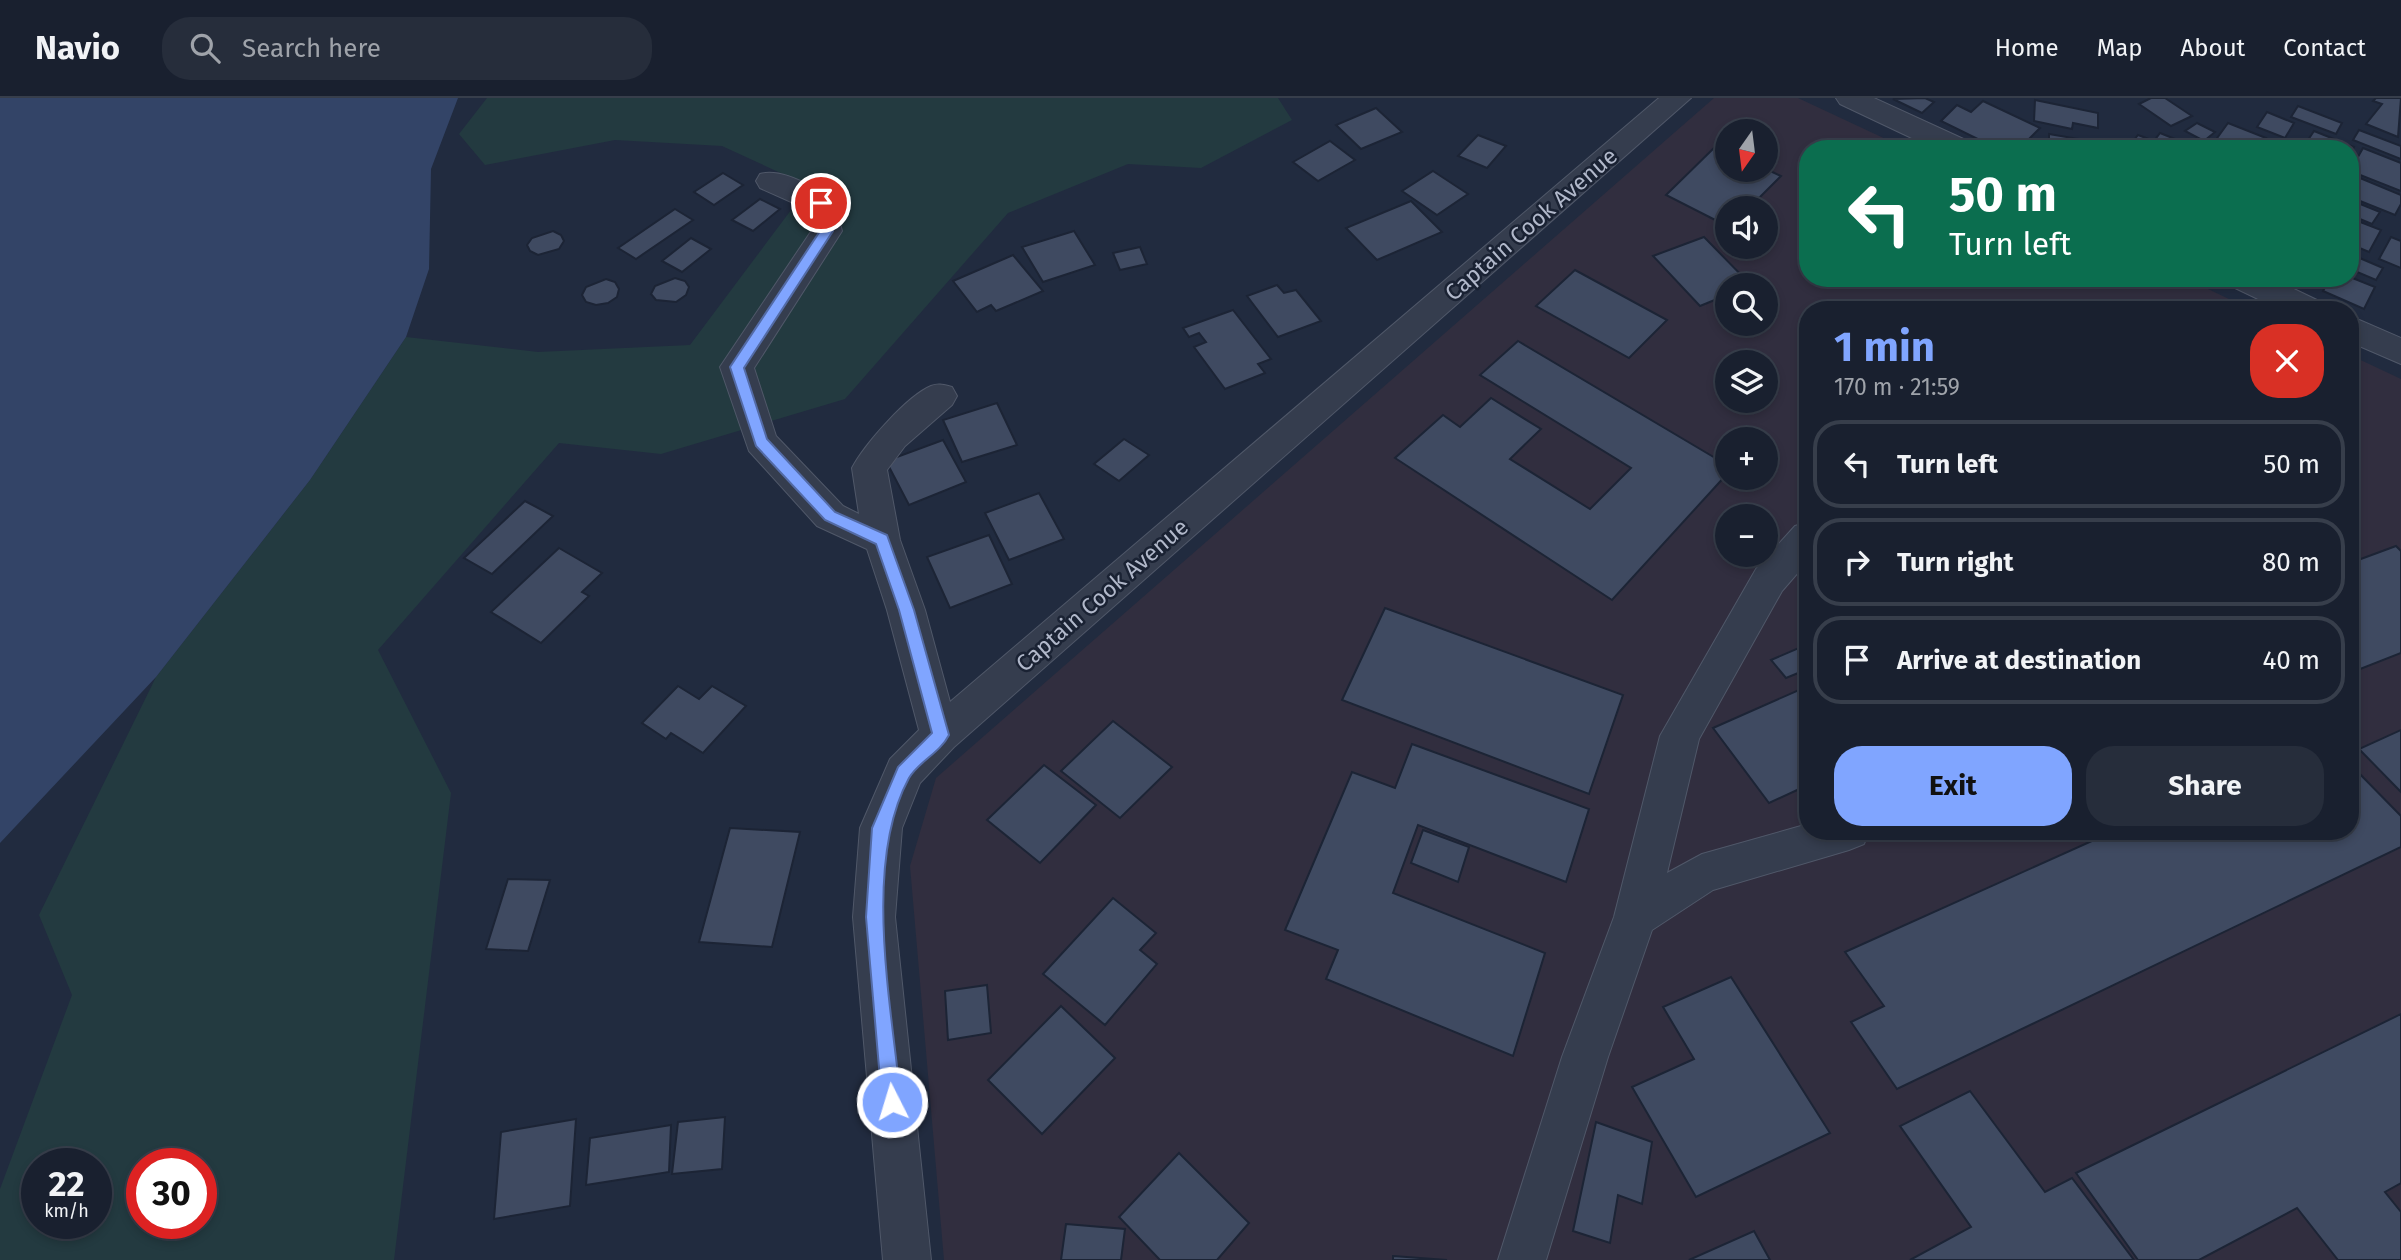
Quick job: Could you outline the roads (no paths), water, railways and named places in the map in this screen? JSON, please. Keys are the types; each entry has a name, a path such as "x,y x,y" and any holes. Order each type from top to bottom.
{"street":[{"name":"Captain Cook Avenue","path":"907,1260 874,917 881,828 904,772 940,735 1677,98"},
{"path":"1850,98 1941,140"},
{"path":"771,181 821,203 827,231 737,367 761,442 830,516 882,540"},
{"path":"2261,287 2291,301"},
{"path":"2359,332 2401,352"},
{"path":"940,396 893,437 869,467 882,540 906,610 940,735"},
{"path":"1522,1260 1585,1057 1635,917 1680,736 1769,580 1799,546"},
{"path":"1635,917 1702,874 1818,840"}],"water":[{"path":"0,98 458,98 431,169 429,269 406,337 310,480 156,677 0,843"}]}
